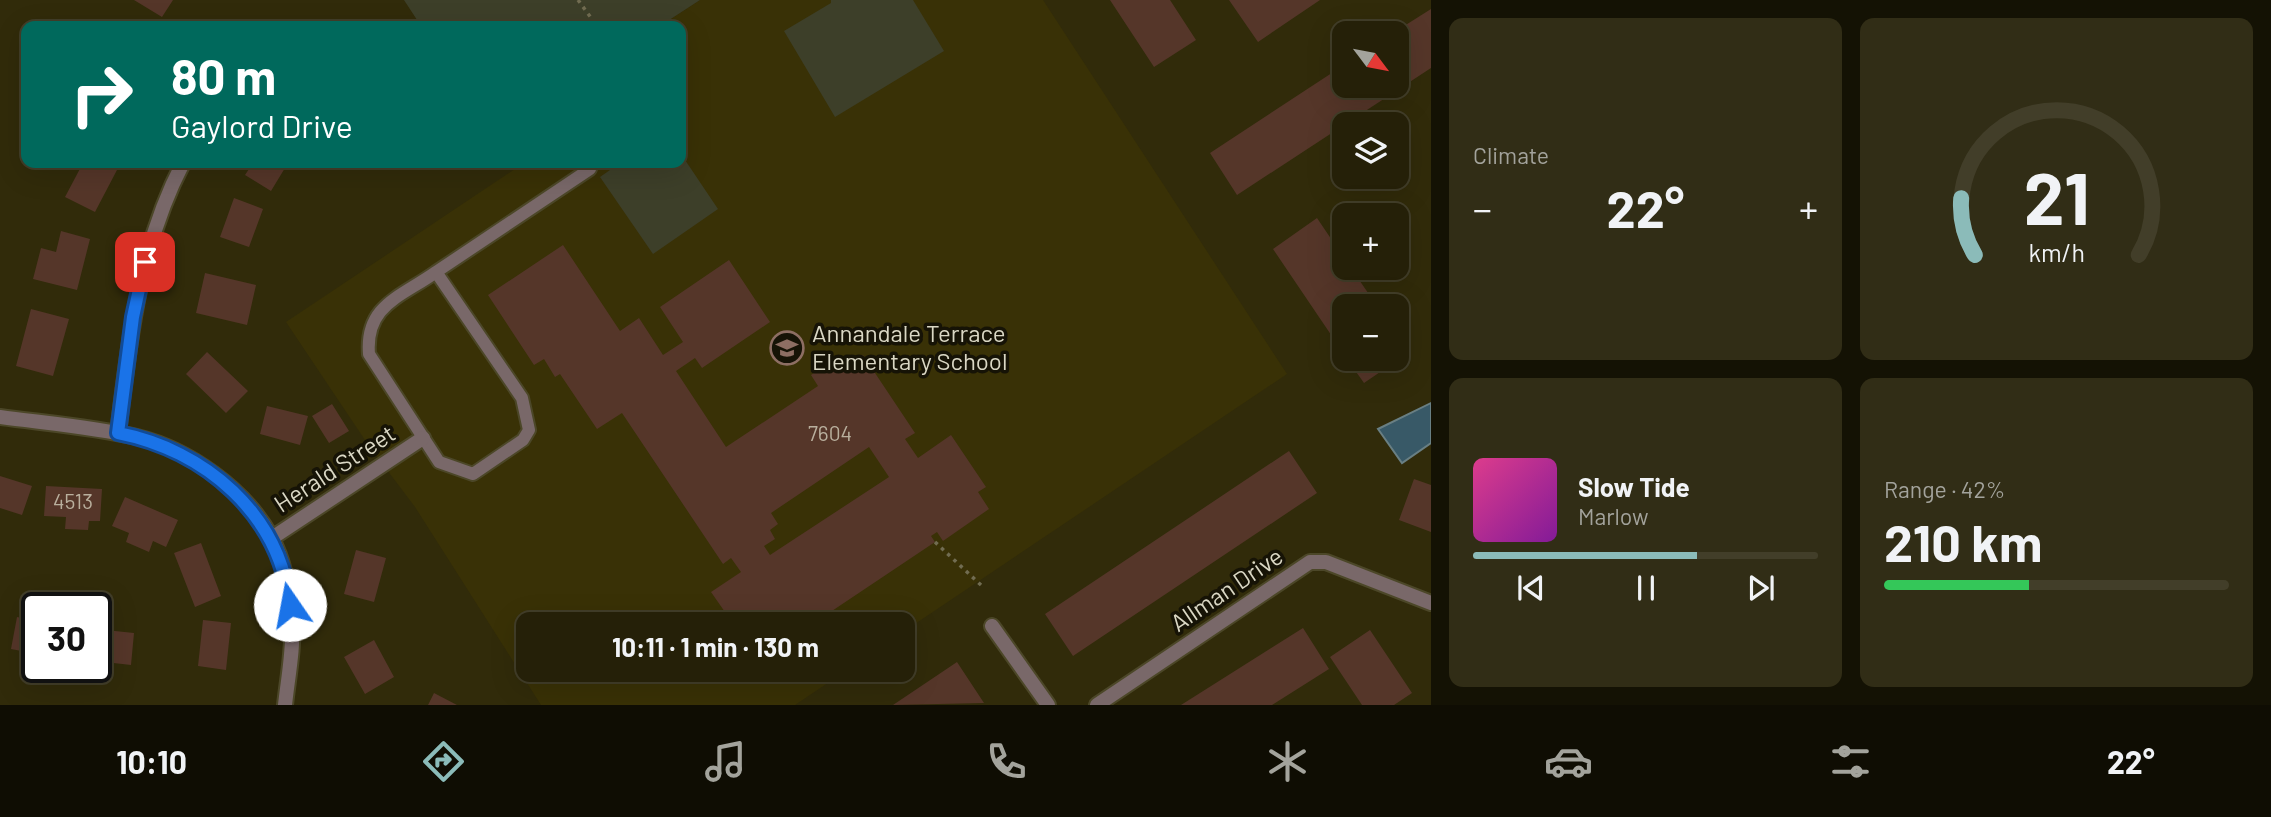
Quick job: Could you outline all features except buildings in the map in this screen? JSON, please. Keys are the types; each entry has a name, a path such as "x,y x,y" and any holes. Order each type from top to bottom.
{"street":[{"path":"118,433 133,317 145,262 181,168"},
{"path":"0,417 140,438 198,463 222,480 258,518 272,538 288,589 292,622 285,705"},
{"name":"Herald Street","path":"272,538 423,438"},
{"name":"Allman Drive","path":"1097,705 1310,562 1326,562 1431,603"},
{"path":"992,626 1048,705"}],"lane":[{"path":"436,272 522,398 529,430 523,440 472,474 439,462 369,354 368,336 377,312 436,272 590,169"}],"path":[{"path":"578,0 593,21"},
{"path":"935,542 982,586"}],"shaded area":[{"name":"Annandale Terrace Elementary School","path":"700,0 1043,0 1287,374 915,624 915,612 516,612 516,666 415,507 369,446 286,322 514,168 686,168 686,21 668,21"},
{"name":"Annandale Terrace Elementary School","path":"526,682 829,682 795,705 541,705"}],"green space":[{"path":"404,0 700,0 668,21 418,21"},
{"path":"831,0 913,0 944,51 835,117 784,31 831,3"},
{"path":"686,161 718,209 653,254 600,177 613,168 686,168"}],"water":[{"path":"1431,403 1431,443 1402,463 1378,429"}],"place":[{"name":"Annandale Terrace Elementary School","path":"787,348"}],"route":[{"path":"145,262 133,317 118,433 170,449 198,463 222,480 258,518 272,538 288,589 290,605"}]}
